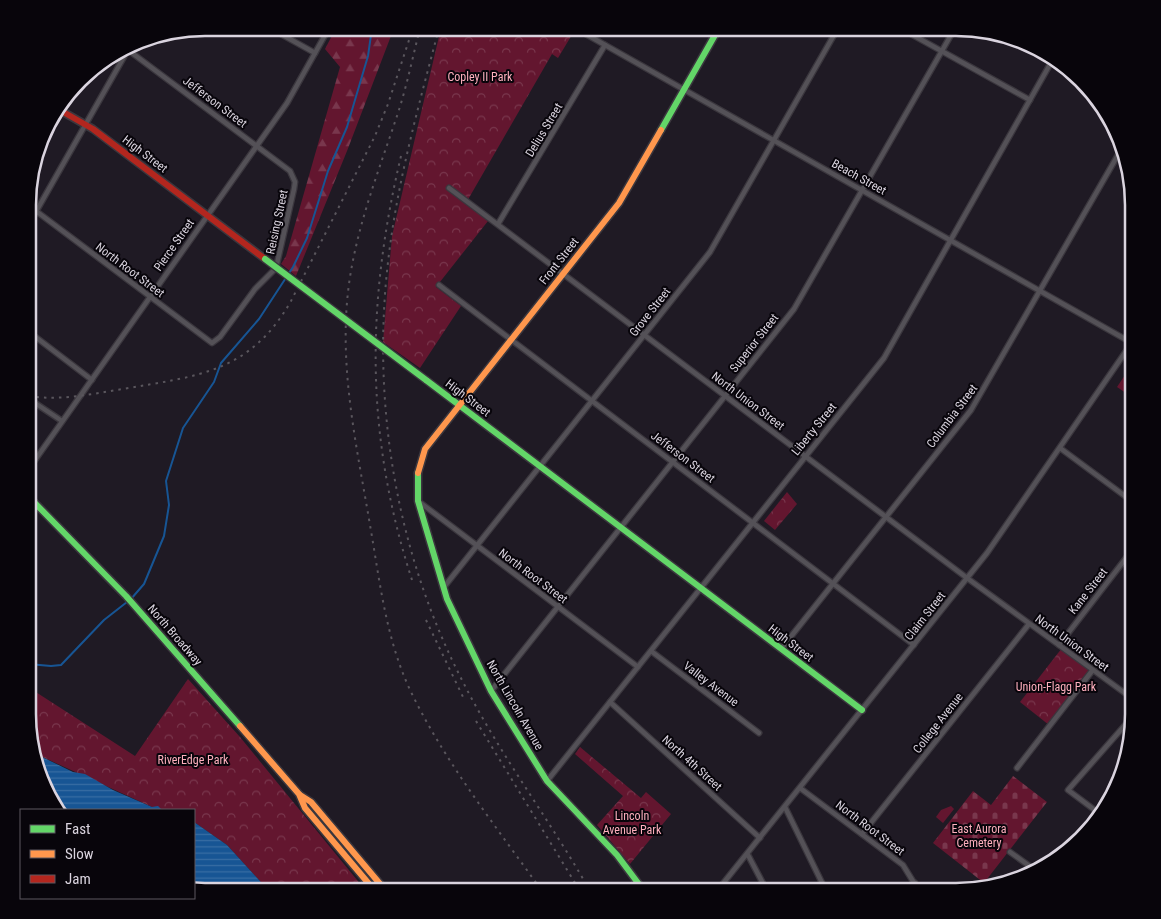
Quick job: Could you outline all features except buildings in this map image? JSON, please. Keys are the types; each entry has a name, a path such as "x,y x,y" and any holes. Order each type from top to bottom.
{"street":[{"path":"286,37 315,53"},
{"name":"Pierce Street","path":"36,458 287,103 324,37"},
{"name":"Beach Street","path":"591,37 1125,337"},
{"name":"Front Street","path":"418,501 416,485 420,460 425,449 619,203 714,37"},
{"name":"Grove Street","path":"444,587 710,252 833,37"},
{"path":"916,37 1030,100"},
{"name":"Superior Street","path":"492,690 801,299 950,37"},
{"name":"Delius Street","path":"498,224 605,45"},
{"name":"Jefferson Street","path":"134,53 290,171"},
{"path":"36,211 124,57"},
{"name":"Liberty Street","path":"547,781 890,350 1050,65"},
{"name":"High Street","path":"64,112 85,124 266,259 862,710"},
{"name":"Columbia Street","path":"781,649 972,410 1117,156"},
{"name":"Reising Street","path":"212,343 220,337 255,289 276,268 295,182 290,171"},
{"name":"North Union Street","path":"449,188 967,578 1124,693"},
{"name":"North Root Street","path":"36,211 212,343"},
{"name":"Jefferson Street","path":"439,285 914,645"},
{"path":"36,338 92,380"},
{"name":"Claim Street","path":"723,883 748,855 987,553 1125,354"},
{"path":"36,404 62,421"},
{"path":"1060,448 1124,496"},
{"name":"North Root Street","path":"418,501 638,667"},
{"name":"North Lincoln Avenue","path":"418,501 447,599 492,690 547,781 617,855 638,883"},
{"name":"North Broadway","path":"37,505 134,605 298,794 305,808 368,882"},
{"name":"Kane Street","path":"1059,646 1124,560"},
{"name":"College Avenue","path":"862,834 1029,624"},
{"name":"Valley Avenue","path":"651,651 759,733"},
{"path":"1017,768 1092,671"},
{"name":"North 4th Street","path":"610,702 760,838"},
{"path":"1094,810 1068,790 1124,726"},
{"name":"North Root Street","path":"800,788 903,865 915,883"},
{"name":"North Broadway","path":"298,794 311,802 379,882"},
{"path":"785,807 822,883"},
{"path":"1010,852 1029,866"},
{"path":"748,855 763,883"}],"green space":[{"path":"331,37 391,37 296,276 281,264 286,256 340,67 325,49"},
{"name":"Copley II Park","path":"439,37 571,37 558,58 552,54 466,203 488,221 436,287 461,306 420,368 383,342 392,236"},
{"path":"1125,375 1125,392 1117,387"},
{"path":"787,492 797,504 775,530 764,521"},
{"name":"Union-Flagg Park","path":"1062,648 1091,671 1049,725 1020,702"},
{"name":"RiverEdge Park","path":"188,679 240,737 359,882 261,882 227,845 195,823 195,809 159,809 152,807 42,757 37,725 37,693 135,756"},
{"name":"Lincoln Avenue Park","path":"580,747 641,798 646,792 671,814 630,864 597,825 623,796 575,754"},
{"name":"East Aurora Cemetery","path":"1013,776 1047,802 987,879 981,880 933,843 973,791 991,805"},
{"path":"310,806 367,873 308,807"},
{"path":"951,806 954,809 943,823 936,817 941,810"}],"water":[{"path":"42,757 73,772 85,774 113,790 152,807 158,806 161,809 66,809 49,778"},
{"path":"195,823 227,845 261,882 195,882"}],"waterway":[{"path":"131,599 144,584 164,536 169,505 166,481 183,428 214,382 221,363 259,319 293,267 307,238 328,171 347,127 368,56 371,37"},
{"path":"37,665 61,665 104,620 127,602"}],"railway":[{"path":"36,397 53,398 76,396 175,380 219,367 239,357 258,343 275,325 291,301 375,136 388,104 410,37"},
{"path":"418,37 401,102 364,214 350,277 346,340 347,370 354,432 385,611 403,674 441,746 490,820 536,882"},
{"path":"437,37 400,186 391,239 385,296 383,353 392,466 404,522 419,577 439,630 463,682 477,709 585,883"},
{"path":"401,156 389,211 381,264 376,369 379,421 386,473 397,526 412,580"},
{"path":"426,620 464,699"},
{"path":"476,721 575,883"}],"traffic: fast":[{"path":"661,130 714,37"},
{"path":"265,259 426,380"},
{"path":"426,380 862,710"},
{"path":"418,473 418,501 447,599 491,691 547,781 617,855 638,883"},
{"path":"37,505 126,596 240,726"}],"traffic: slow":[{"path":"418,473 425,449 619,203 661,130"},
{"path":"240,726 299,794 305,808 368,882"},
{"path":"300,795 311,802 379,882"}],"traffic: jam":[{"path":"64,112 93,129 265,259"}]}
